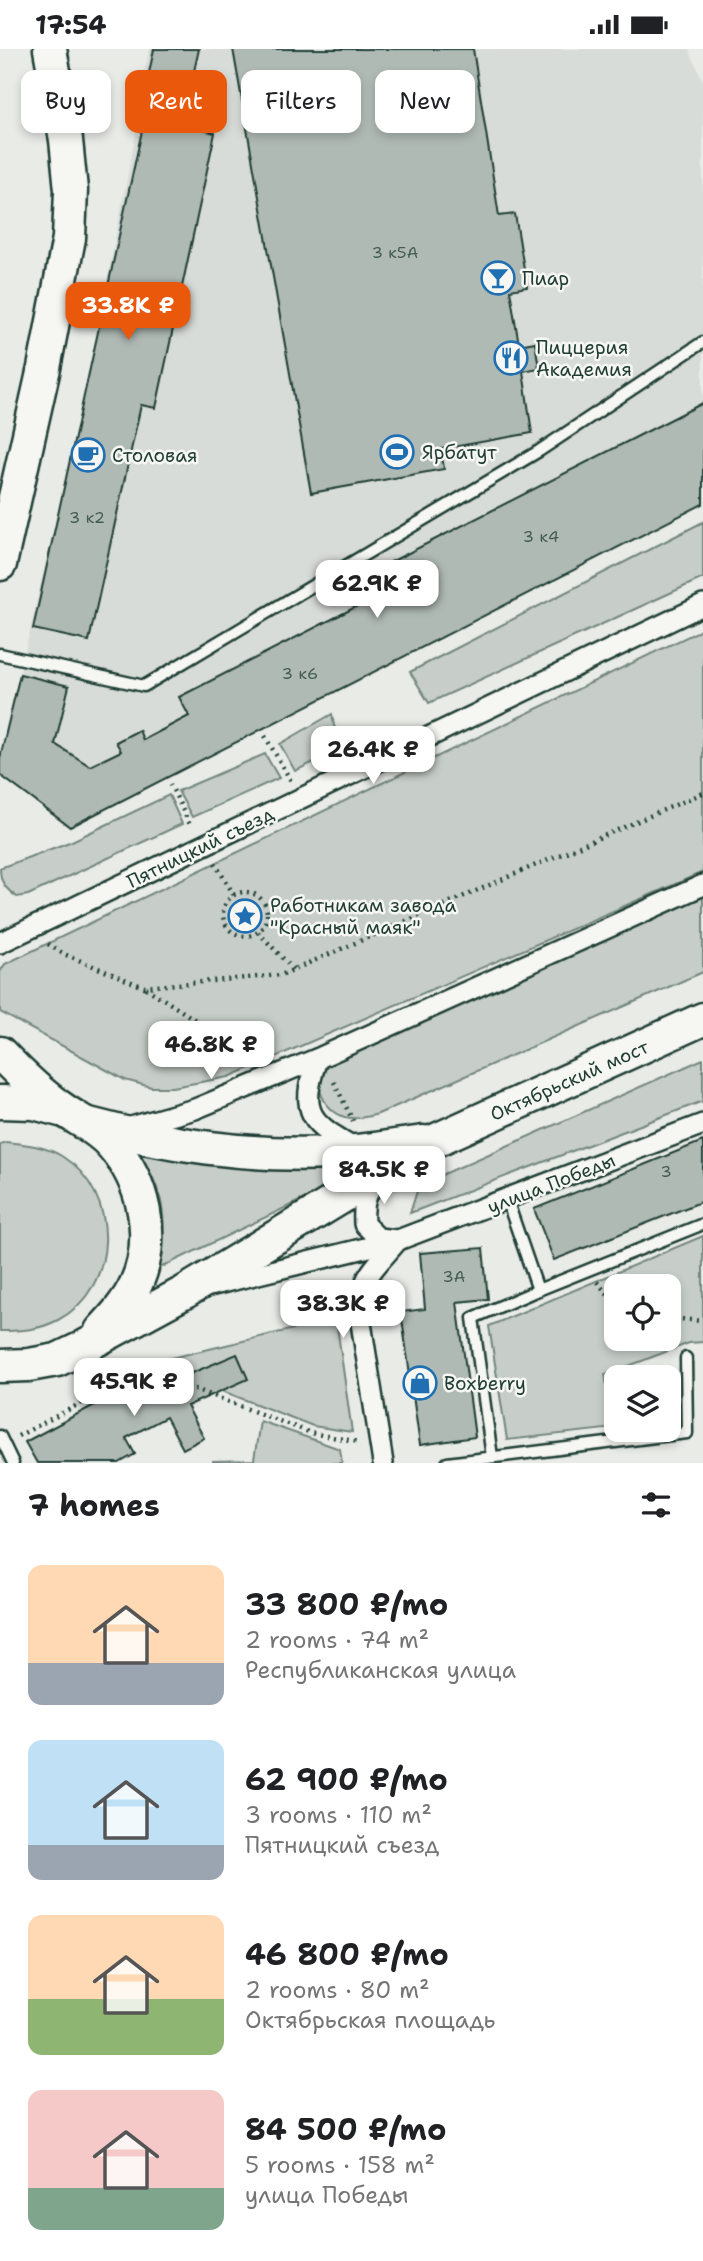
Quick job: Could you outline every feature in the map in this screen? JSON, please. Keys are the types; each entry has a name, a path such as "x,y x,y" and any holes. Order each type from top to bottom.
{"main road":[{"path":"0,564 44,368 69,238 71,190 66,140 50,49"},
{"name":"Октябрьский мост","path":"434,1141 703,1019"},
{"path":"0,1053 41,1093 89,1122 110,1144 128,1168 140,1195 145,1234 145,1254 136,1283 122,1307 101,1330 68,1355 29,1365 0,1366"},
{"path":"0,1103 34,1103 89,1122 186,1144 287,1154 359,1151 434,1141"},
{"path":"0,1389 185,1292 434,1141"}],"street":[{"name":"Пятницкий съезд","path":"0,943 703,605"},
{"path":"89,1122 195,1109 317,1059 703,885"},
{"path":"317,1059 310,1081 309,1109 324,1130 359,1151"},
{"name":"улица Победы","path":"185,1292 398,1240 703,1124"},
{"path":"385,1171 370,1188 363,1205 364,1224 378,1238 398,1240"},
{"path":"382,1455 359,1310 360,1291 365,1279 398,1240"}],"lane":[{"path":"0,654 144,686 540,451 703,342"},
{"path":"508,1200 538,1290"},
{"path":"492,1457 473,1318 703,1224"},
{"path":"447,1463 687,1433 686,1358"},
{"path":"2,1440 13,1463"}],"path":[{"path":"265,736 291,781"},
{"path":"170,784 191,827"},
{"path":"144,987 281,975 703,793"},
{"path":"212,860 234,895"},
{"path":"241,892 255,894 266,905 267,920 258,932 238,935 227,926 223,913 234,895 241,892"},
{"path":"26,931 64,954 144,987 266,1065"},
{"path":"258,932 293,969"},
{"path":"587,1271 604,1290"},
{"path":"681,1319 703,1321"},
{"path":"2,1440 145,1370 312,1433 382,1455"}],"shaded area":[{"path":"150,49 689,49 703,81 703,500 69,828 0,776 0,751 85,393 136,133 227,133 227,70 144,70"},
{"path":"703,522 703,578 429,703 410,672"},
{"path":"703,629 703,872 229,1077 173,1087 151,1087 125,1080 0,1012 0,972 5,964"},
{"path":"332,714 334,726 343,741 353,744 295,771 280,744"},
{"path":"265,754 279,778 192,817 178,791"},
{"path":"169,795 182,824 28,895 17,897 2,882 0,868 72,841"},
{"path":"703,897 703,972 378,1114 358,1118 344,1117 327,1105 320,1086 331,1059"},
{"path":"703,1059 703,1101 410,1213 419,1185"},
{"path":"6,1142 50,1150 82,1173 95,1194 103,1216 105,1240 102,1264 93,1286 78,1305 58,1320 44,1326 0,1331 0,1144"},
{"path":"140,1154 216,1166 267,1170 343,1164 350,1168 347,1178 158,1269 164,1223 160,1196"},
{"path":"703,1236 703,1342 681,1346 681,1274 613,1274"},
{"path":"604,1278 604,1351 668,1351 631,1365 604,1365 604,1429 507,1440 489,1326"},
{"path":"336,1319 352,1432 313,1426 150,1363"},
{"path":"260,1421 340,1449 342,1463 213,1463 254,1460"}],"building":[{"path":"154,49 199,49 194,70 150,70"},
{"path":"233,49 473,49 499,216 515,214 527,287 510,290 519,345 535,342 539,368 523,371 532,433 441,449 444,469 311,493 248,133 361,133 361,70 241,70 241,95"},
{"path":"142,133 215,133 156,408 141,405 89,641 33,629"},
{"path":"703,403 703,504 70,827 0,775 0,758 20,674 69,686 55,744 90,766 121,751 116,742 139,730 143,740 189,716 179,697 391,589 379,568"},
{"path":"703,1141 703,1201 554,1260 534,1209"},
{"path":"483,1248 488,1299 457,1302 475,1437 420,1445 401,1312 425,1309 420,1253"},
{"path":"237,1354 248,1379 187,1406 204,1438 183,1449 166,1417 126,1438 135,1454 119,1463 37,1463 25,1442 128,1387 135,1401 173,1381"}],"place":[{"name":"Пиар","path":"498,278"},
{"name":"Пиццерия Академия","path":"511,358"},
{"name":"Ярбатут","path":"397,452"},
{"name":"Столовая","path":"88,455"},
{"name":"Работникам завода \"Красный маяк\"","path":"245,916"},
{"name":"Boxberry","path":"420,1383"}]}
